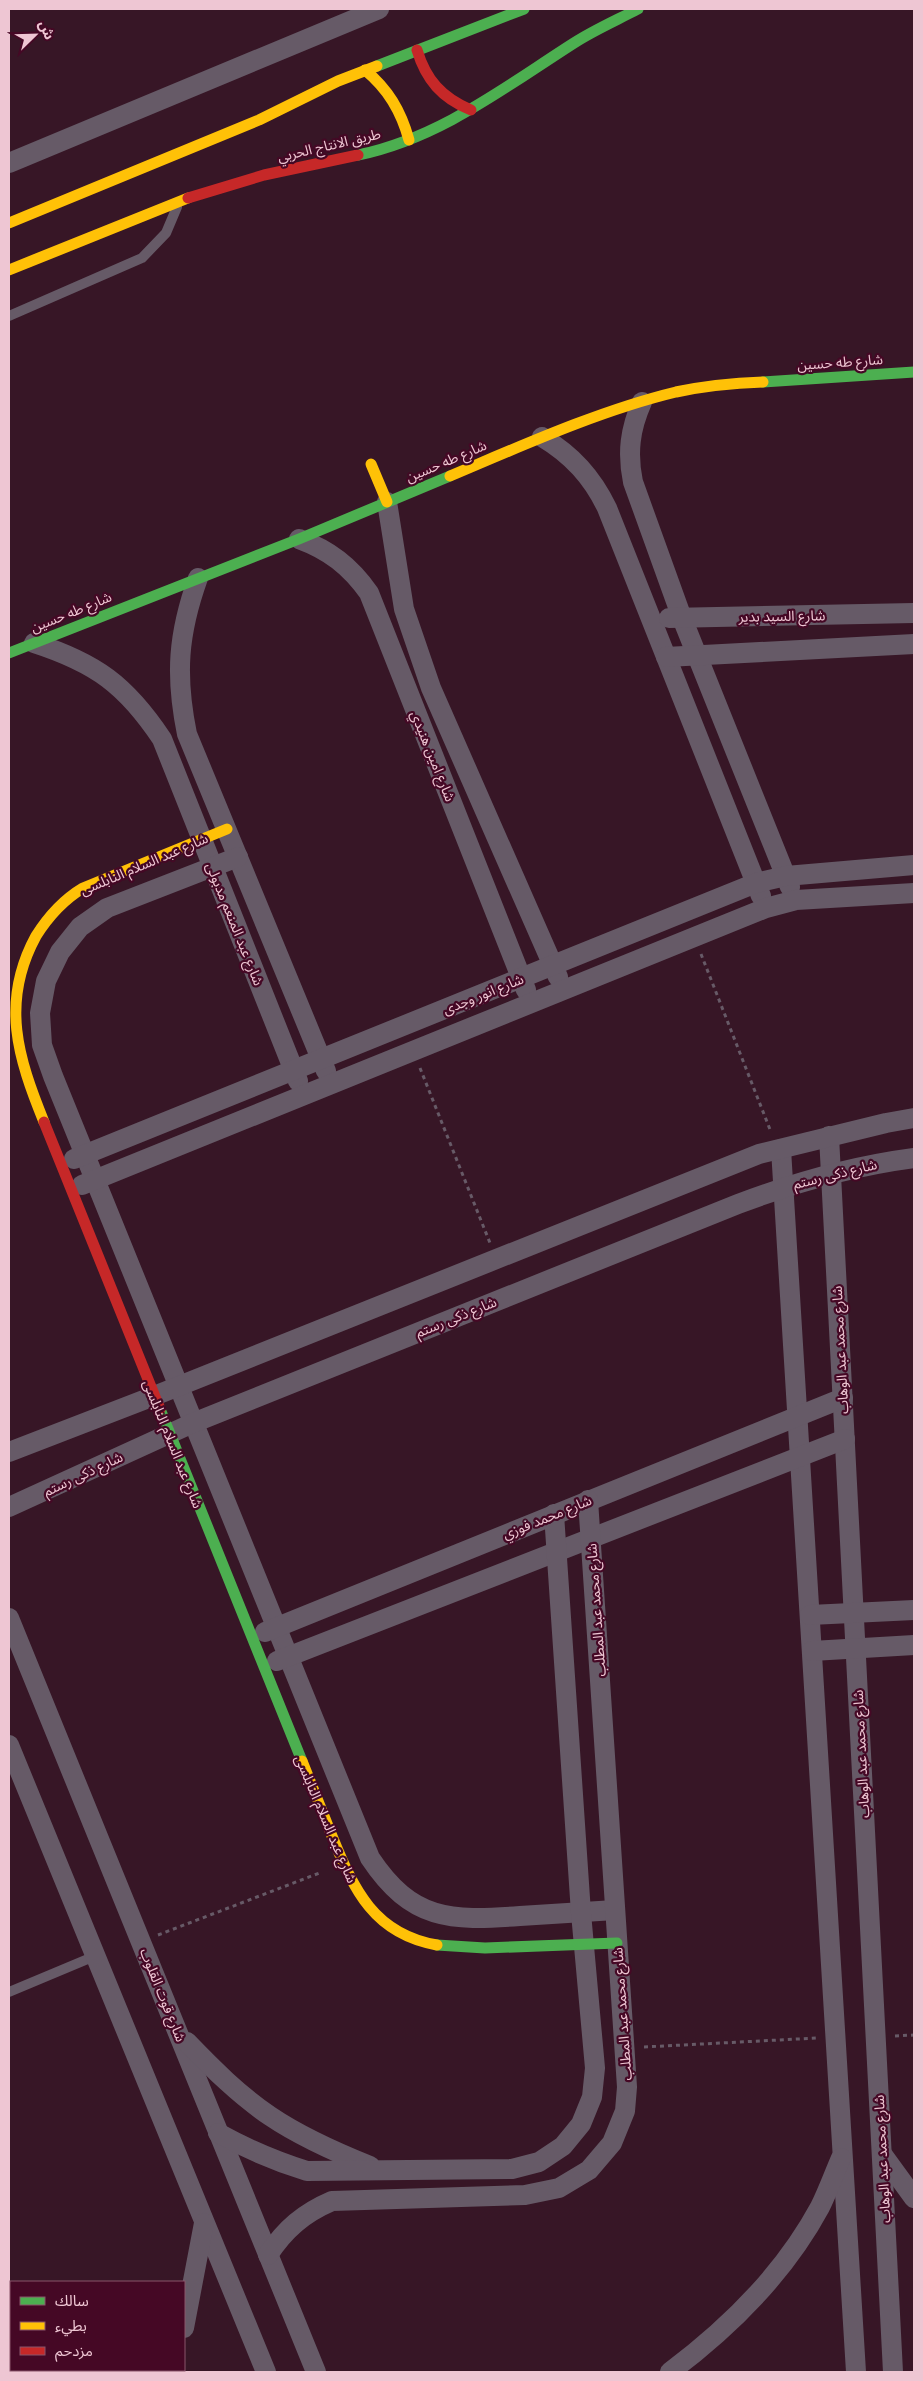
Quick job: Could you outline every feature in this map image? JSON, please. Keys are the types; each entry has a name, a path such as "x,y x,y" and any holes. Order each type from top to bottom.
{"street":[{"path":"9,163 378,9"},
{"path":"9,223 259,120 365,70 456,37 524,9"},
{"name":"طريق الانتاج الحربي","path":"9,270 179,201 264,175 368,153 409,140 471,110 576,42 638,9"},
{"path":"417,50 422,68 431,84 449,100 471,110"},
{"path":"365,70 376,79 394,100 403,119 409,140"},
{"name":"شارع طه حسين","path":"9,653 299,539 542,437 642,402 677,392 741,383 914,372"},
{"path":"642,402 631,433 629,466 638,498 682,618 796,900"},
{"path":"542,437 569,456 600,493 766,908"},
{"path":"371,464 387,502"},
{"name":"شارع امين هنيدي","path":"387,502 404,609 417,652 431,688 564,990"},
{"name":"شارع امين هنيدي","path":"299,539 324,550 346,564 369,592 531,1003"},
{"name":"شارع عبد المنعم مدبولى","path":"198,578 188,608 181,639 179,670 181,702 187,734 331,1084"},
{"name":"شارع السيد بدير","path":"650,617 914,613"},
{"name":"شارع عبد المنعم مدبولى","path":"34,642 66,653 95,668 121,688 144,712 162,739 303,1095"},
{"path":"666,657 914,644"},
{"name":"شارع عبد السلام النابلسى","path":"226,829 79,890 58,908 40,929 27,954 18,980 13,1007 14,1035 22,1067 343,1864 361,1898 380,1919 403,1934 428,1945 456,1948 617,1943"},
{"name":"شارع عبد السلام النابلسى","path":"238,857 100,913 80,927 60,952 46,981 40,1013 42,1045 370,1858 384,1879 402,1896 424,1909 447,1917 472,1920 615,1910"},
{"name":"شارع انور وجدى","path":"61,1164 756,883 786,876 914,865"},
{"name":"شارع انور وجدى","path":"71,1189 766,908 796,900 914,894"},
{"path":"9,1452 759,1154 829,1136 914,1118"},
{"name":"شارع محمد عبد الوهاب","path":"829,1136 893,2372"},
{"path":"779,1149 800,1455 856,2372"},
{"name":"شارع ذكى رستم","path":"9,1507 193,1423 783,1186 831,1172 878,1162 914,1158"},
{"name":"شارع محمد فوزي","path":"251,1637 843,1398"},
{"path":"263,1666 845,1439"},
{"name":"شارع محمد عبد المطلب","path":"268,2255 280,2237 295,2222 313,2210 332,2201 525,2195 559,2188 589,2170 612,2143 625,2111 627,2086 588,1500"},
{"path":"218,2132 246,2149 307,2171 512,2169 539,2162 563,2146 581,2124 592,2097 594,2068 581,1912 554,1514"},
{"path":"810,1615 914,1610"},
{"name":"شارع قوت القلوب","path":"9,1618 316,2372"},
{"path":"812,1651 914,1646"},
{"path":"9,1745 266,2372"},
{"path":"179,2034 222,2078 270,2116 322,2146 379,2169"},
{"path":"670,2372 710,2343 752,2302 788,2257 820,2207 842,2154"},
{"path":"882,2154 914,2198"},
{"path":"185,2323 204,2223"}],"lane":[{"path":"9,316 142,258 166,233 174,218 179,201"},
{"path":"9,1992 95,1956"}],"path":[{"path":"694,937 779,1149"},
{"path":"413,1051 497,1259"},
{"path":"141,1942 343,1864"},
{"path":"624,2048 835,2037"}],"traffic: fast":[{"path":"377,66 524,9"},
{"path":"358,155 417,137 444,124 497,93 582,38 638,9"},
{"path":"763,382 914,372"},
{"path":"9,653 299,539 450,476"},
{"path":"160,1409 302,1761"},
{"path":"437,1945 485,1948 617,1943"}],"traffic: slow":[{"path":"9,223 259,120 338,81 377,66"},
{"path":"365,70 393,101 409,140"},
{"path":"9,270 188,198"},
{"path":"450,476 562,429 619,408 697,388 763,382"},
{"path":"371,464 387,502"},
{"path":"44,1122 21,1052 17,1030 16,1007 18,984 25,960 36,936 56,909 83,888 227,829"},
{"path":"302,1761 340,1856 358,1891 369,1907 397,1931 415,1939 437,1945"}],"traffic: jam":[{"path":"417,50 425,70 437,87 452,100 471,110"},
{"path":"188,198 264,175 358,155"},
{"path":"44,1122 160,1409"}]}
